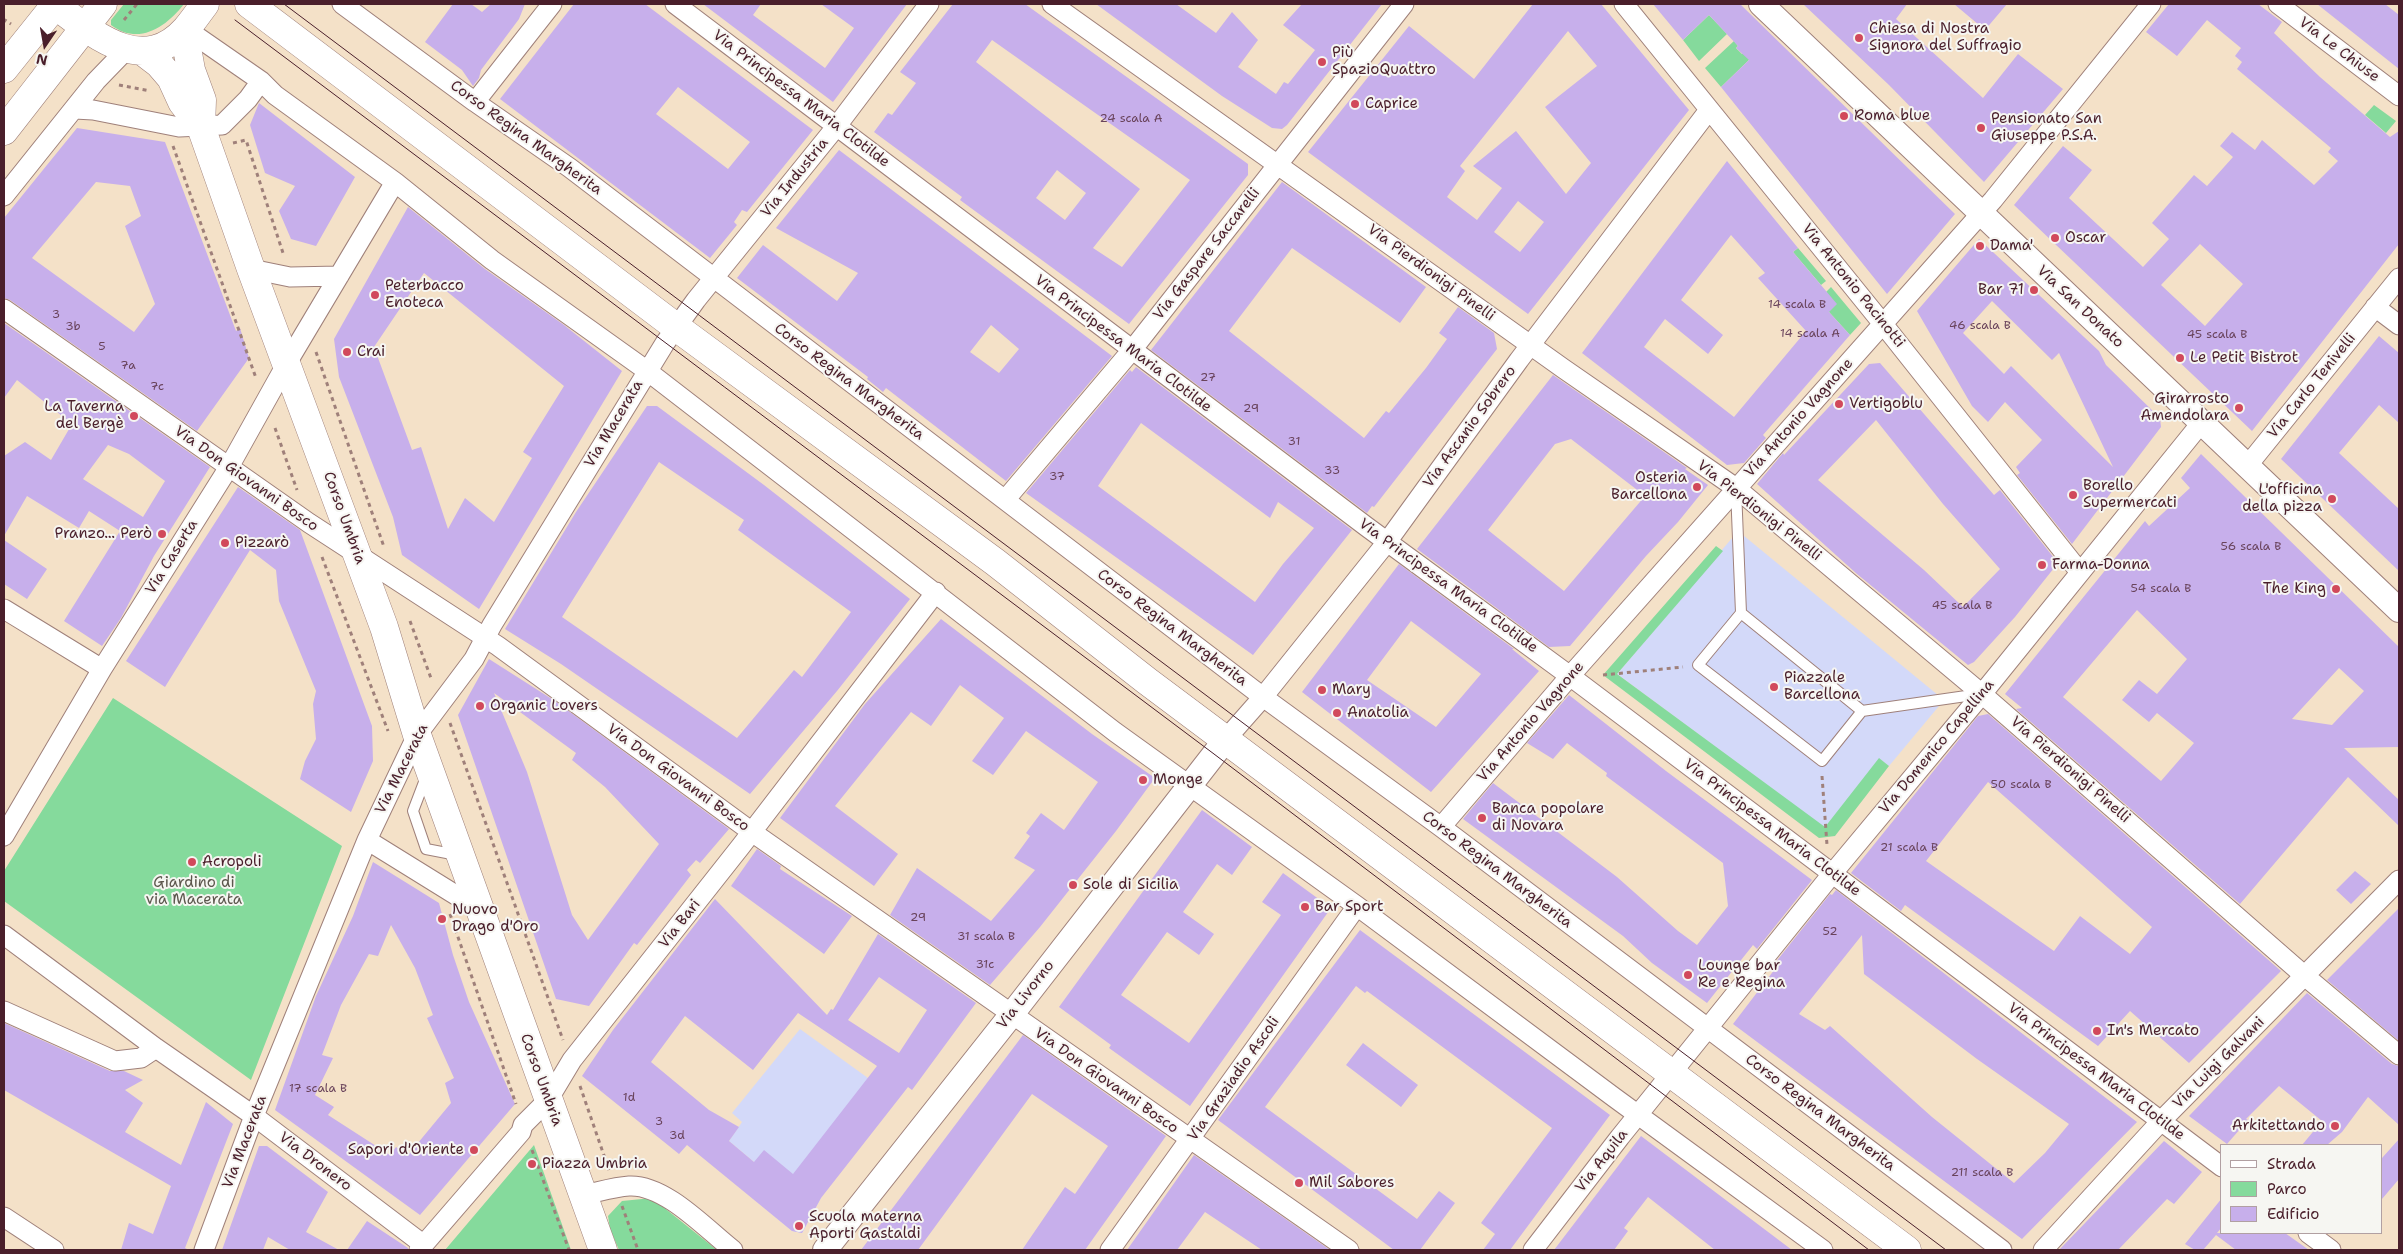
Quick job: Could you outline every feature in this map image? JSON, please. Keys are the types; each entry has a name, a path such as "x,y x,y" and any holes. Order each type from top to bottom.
{"main road":[{"path":"4,69 55,4 107,42 134,50 171,42 185,30 205,4"},
{"path":"4,131 103,4"},
{"path":"248,4 676,327 995,562 1226,739 1907,1250"},
{"name":"Corso Umbria","path":"185,30 191,70 202,100 206,138 251,269 384,627 417,735 603,1250"},
{"name":"Corso Umbria","path":"134,50 159,64 171,78 182,102 206,138"}],"street":[{"name":"Corso Regina Margherita","path":"342,4 475,102 570,168 1263,697 1441,827 2002,1250"},
{"path":"475,102 552,4"},
{"name":"Via Principessa Maria Clotilde","path":"675,4 1132,350 1570,676 2220,1164"},
{"name":"Via Industria","path":"676,327 836,127 930,4"},
{"name":"Via Pierdionigi Pinelli","path":"1052,4 1736,488 1982,694 2306,977 2399,1055"},
{"name":"Via Gaspare Saccarelli","path":"1005,500 1132,350 1404,4"},
{"name":"Via Antonio Pacinotti","path":"1624,4 1884,324 2079,571"},
{"name":"Via San Donato","path":"1762,4 2399,610"},
{"name":"Via Antonio Vagnone","path":"1441,827 1570,676 1981,213 2151,4"},
{"name":"Via Le Chiuse","path":"2278,4 2399,96"},
{"path":"185,30 261,81 274,95 395,182 492,260 646,370 1115,732 1357,906 1823,1250"},
{"path":"4,196 96,81 134,50"},
{"path":"75,109 93,110 179,127 206,138 248,99 261,81"},
{"name":"Via Ascanio Sobrero","path":"1226,739 1263,697 1388,542 1531,344 1709,110"},
{"name":"Via Caserta","path":"4,836 102,669 229,467 266,404 287,363 395,182"},
{"path":"251,269 290,277 339,276"},
{"name":"Via Carlo Tenivelli","path":"2248,465 2399,278"},
{"path":"2376,307 2399,325"},
{"name":"Via Don Giovanni Bosco","path":"4,309 309,524 486,638 752,832 1349,1250"},
{"name":"Via Macerata","path":"204,1250 254,1116 367,840 417,735 474,659 646,370 676,327"},
{"name":"Via Domenico Capellina","path":"1672,1072 1709,1029 1832,874 1982,694 2079,571 2202,422"},
{"name":"Via Bari","path":"422,1247 521,1132 523,1125 548,1100 571,1062 752,832 936,592"},
{"path":"4,609 102,669"},
{"name":"Via Livorno","path":"825,1250 1226,739"},
{"path":"367,840 480,910"},
{"name":"Via Luigi Galvani","path":"2043,1250 2162,1120 2306,977 2399,880"},
{"name":"Via Graziadio Ascoli","path":"1110,1250 1357,906"},
{"name":"Via Dronero","path":"4,935 156,1048 254,1116 422,1247"},
{"path":"4,1011 115,1061 141,1058 156,1048"},
{"name":"Via Aquila","path":"1533,1250 1672,1072"},
{"path":"583,1195 616,1188 638,1187 661,1194 733,1250"},
{"path":"4,1217 54,1250"},
{"path":"2309,1234 2331,1250"}],"lane":[{"path":"1736,488 1741,613 1698,665 1822,761 1862,711 1982,694"},
{"path":"1741,613 1862,711"}],"path":[{"path":"290,277 246,140 206,138 176,158 309,524 401,767"},
{"path":"308,328 395,578"},
{"path":"407,613 429,675 441,702 638,1250"},
{"path":"1603,675 1698,665"},
{"path":"1822,761 1826,838"},
{"path":"439,885 569,1250"}],"shaded area":[{"name":"Piazzale Barcellona","path":"1738,531 1944,700 1889,766 1879,759 1825,828 1617,674"},
{"path":"800,1029 868,1078 821,1198 802,1233 792,1231 736,1184 754,1162 729,1141 742,1122 732,1113"}],"green space":[{"path":"124,4 184,4 169,20 160,26 142,34 132,34 121,31 111,25 111,20"},
{"path":"1709,15 1727,34 1699,61 1683,40"},
{"path":"1734,41 1738,46 1736,48 1742,54 1745,52 1751,58 1721,87 1705,68"},
{"path":"2374,105 2396,121 2386,133 2365,115"},
{"path":"1798,248 1826,281 1821,285 1793,252"},
{"path":"1831,287 1861,323 1850,335 1829,312 1826,292"},
{"path":"1716,546 1723,551 1617,674 1825,827 1879,758 1889,766 1835,836 1819,838 1603,675"},
{"name":"Giardino di via Macerata","path":"113,698 342,846 251,1080 4,901 4,871"},
{"path":"534,1145 571,1250 445,1250"},
{"path":"652,1198 717,1250 619,1250 610,1229 608,1216 622,1201"}],"building":[{"path":"453,4 471,4 482,12 491,4 525,4 519,19 481,70 479,78 473,86 462,70 425,42"},
{"path":"574,4 645,4 813,130 747,212 742,210 734,222 737,225 710,258 500,99","holes":["678,87 750,142 728,169 656,114"]},
{"path":"703,4 761,4 753,15 825,68 854,28 821,4 907,4 833,102"},
{"path":"953,4 1025,4 1248,164 1248,175 1129,324 960,200 962,197 874,132 888,113 892,115 916,83 900,72","holes":["992,40 1190,180 1122,267 1093,248 1140,189 976,62","1057,170 1086,193 1065,220 1036,198"]},
{"path":"1096,4 1176,4 1216,33 1232,12 1258,40 1238,67 1276,94 1284,82 1288,84 1315,50 1283,25 1302,4 1382,4 1282,129 1272,128 1222,96"},
{"path":"1533,4 1601,4 1689,110 1528,314 1308,152 1409,26 1474,79","holes":["1568,31 1597,66 1545,107 1591,163 1566,194 1516,131 1473,166 1502,188 1477,220 1447,197 1465,171 1460,166","1518,201 1544,222 1520,252 1494,232"]},
{"path":"1653,4 1740,4 1955,214 1887,294 1721,87 1749,60 1736,48 1738,46 1709,15 1683,40"},
{"name":"Pensionato San Giuseppe P.S.A.","path":"1803,4 1907,4 1896,19 1983,98 2018,54 2063,89 1984,182 1889,85"},
{"path":"1954,4 2007,4 1985,30"},
{"path":"2169,4 2258,4 2282,22 2274,33 2320,77 2390,137 2399,131 2399,244 2252,431 2014,205 2063,146 2092,170 2069,198 2143,267 2169,239 2152,223 2194,175 2207,186 2233,157 2220,146 2232,132 2255,150 2262,140 2314,185 2338,161 2328,152 2331,148 2237,69 2242,62 2235,56 2241,48 2207,20 2177,56 2146,32","holes":["2200,244 2243,284 2205,326 2161,285"]},
{"path":"2317,4 2385,4 2399,15 2399,69"},
{"path":"259,103 355,177 316,246 291,239 279,211 295,186 265,173 250,125"},
{"path":"77,128 165,142 236,331 240,328 249,358 197,431 10,300 4,298 4,218","holes":["96,182 130,186 141,216 125,226 155,304 134,332 32,258"]},
{"path":"839,150 1112,356 1006,481 886,388 883,392 867,379 868,377 737,278 763,245 837,301 858,273 776,228","holes":["991,325 1019,349 999,373 970,352"]},
{"path":"1727,161 1798,248 1793,252 1837,304 1829,312 1850,335 1763,435 1766,438 1744,463 1727,465 1582,353","holes":["1731,235 1765,273 1758,278 1806,331 1734,417 1644,347 1665,319 1708,354 1723,335 1681,300"]},
{"path":"1282,182 1426,287 1400,323 1292,248 1229,331 1364,438 1386,411 1389,413 1447,339 1439,333 1458,307 1494,333 1497,349 1374,507 1372,506 1367,513 1151,350"},
{"path":"408,207 485,269 564,325 622,371 479,609 402,555 393,517 339,377 334,339","holes":["424,273 564,386 523,452 532,458 494,522 465,498 448,529 421,447 412,450 374,347"]},
{"path":"1979,239 2099,351 2106,365 2160,418 2161,427 2072,544 2017,475 2020,473 2016,467 2042,440 2005,402 1988,422 1972,406 1917,311","holes":["1992,301 2052,360 2059,353 2113,467 2011,366 2004,374 1963,333"]},
{"path":"4,323 210,467 154,556 121,618 102,646 64,621 120,531 89,511 79,528 27,496 4,536 4,456 25,442 51,460 72,424 17,380 4,398","holes":["108,445 129,454 165,481 143,517 83,479"]},
{"path":"2379,336 2399,353 2399,423 2379,405 2339,453 2399,509 2399,571 2281,459"},
{"path":"1880,363 1994,495 2000,490 2058,563 2015,617 1974,662 1968,665 1857,574 1757,484 1783,453 1784,455 1869,364","holes":["1876,420 1943,504 2000,569 1963,607 1924,570 1818,480"]},
{"path":"1136,367 1352,530 1253,655 1026,493 1130,370 1132,372","holes":["1141,423 1270,518 1278,502 1314,528 1283,564 1255,602 1098,486"]},
{"path":"1553,375 1687,468 1685,469 1708,485 1570,646 1549,647 1417,549","holes":["1571,439 1645,496 1564,591 1488,530 1555,444"]},
{"path":"647,406 657,406 764,485 910,599 837,691 750,794 561,664 505,629 576,512","holes":["659,462 744,520 738,530 851,612 802,677 794,670 737,738 562,617"]},
{"path":"2201,454 2399,647 2399,747 2344,748 2399,800 2399,826 2348,777 2240,904 2016,709 2022,708 2005,694 2145,521 2149,526 2190,488 2181,478","holes":["2137,610 2187,659 2157,694 2139,680 2122,700 2149,722 2157,713 2194,743 2161,781 2063,697","2339,668 2364,691 2332,725 2292,719"]},
{"path":"238,487 300,530 372,726 373,761 351,812 300,779 305,761 316,739 313,704 316,691 279,601 276,570 250,550 165,687 126,661"},
{"path":"4,540 47,569 27,599 4,584"},
{"path":"1399,564 1514,649 1512,649 1539,671 1431,792 1302,692","holes":["1411,621 1481,674 1436,727 1367,680"]},
{"path":"941,619 1092,734 1155,778 1116,831 1040,927 990,985 890,915 917,868 991,921 1035,870 1014,858 1030,836 1026,833 1041,813 1064,830 1098,782 1026,731 993,775 972,761 1004,718 960,685 931,726 911,712 835,806 898,854 874,886 780,818 865,704"},
{"path":"489,659 555,701 729,829 700,863 696,860 687,870 691,875 637,945 634,943 589,1006 556,999 458,715","holes":["494,693 576,753 572,760 605,787 659,844 588,940 572,915 527,772"]},
{"path":"1569,695 1666,771 1812,880 1757,949 1753,945 1707,1003 1652,963 1623,936 1463,819 1493,783 1617,877 1678,931 1697,945 1728,906 1723,863 1606,776 1607,773 1567,743 1553,759 1527,743"},
{"path":"1988,714 2281,971 2189,1063 2130,1011 2098,1046 1905,905 1901,911 1851,873 1978,716","holes":["1988,782 2152,927 2130,954 2080,916 2054,951 1926,861"]},
{"path":"1202,810 1252,847 1232,875 1217,864 1183,912 1214,934 1199,955 1167,932 1121,995 1189,1043 1281,915 1262,902 1283,873 1331,908 1190,1106 1109,1048 1111,1045 1059,1007"},
{"path":"757,849 781,866 780,869 852,916 824,954 731,886"},
{"path":"373,862 439,903 453,955 469,1002 515,1104 420,1215 275,1110 316,996 353,916","holes":["391,925 415,968 433,1015 427,1018 454,1078 445,1083 451,1103 408,1155 396,1147 390,1155 328,1115 334,1107 315,1095 333,1058 322,1055 341,1005 369,954 378,956"]},
{"path":"2355,871 2371,884 2351,904 2336,890"},
{"path":"1836,890 2137,1122 2022,1239 1733,1024 1778,965 1775,963 1830,894 1832,895","holes":["1862,935 1864,974 1977,1059 2069,1124 2045,1153 2014,1183 1932,1117 1830,1026 1825,1030 1799,1014"]},
{"path":"715,899 827,1015 831,1009 833,1010 878,934 976,1003 912,1090 908,1087 821,1198 802,1233 792,1231 687,1145 679,1154 582,1076 613,1030","holes":["879,977 927,1010 899,1053 848,1020","798,1013 877,1066 793,1174 764,1150 754,1162 729,1141 739,1127 709,1110 651,1062 685,1016 753,1070"]},
{"path":"2399,908 2399,1041 2327,980"},
{"path":"1360,930 1610,1115 1510,1250 1483,1250 1495,1234 1481,1223 1552,1128 1367,991 1365,993 1356,986 1265,1107 1417,1219 1439,1191 1455,1203 1420,1250 1394,1250 1218,1120"},
{"path":"2307,993 2392,1064 2399,1066 2399,1125 2368,1097 2342,1132 2328,1144 2303,1144 2322,1121 2279,1086 2246,1119 2248,1120 2227,1144 2189,1116"},
{"path":"4,1023 110,1071 124,1071 143,1080 125,1090 143,1103 125,1132 181,1165 206,1102 233,1124 185,1248 189,1250 121,1250 129,1223 153,1234 171,1186 4,1090"},
{"path":"1023,1035 1166,1136 1085,1250 1022,1250 1065,1187 1075,1194 1108,1146 1032,1094 918,1250 861,1250"},
{"path":"1363,1043 1418,1085 1401,1107 1346,1065"},
{"path":"1641,1136 1792,1250 1715,1250 1648,1197 1624,1228 1628,1231 1614,1250 1554,1250"},
{"path":"2399,1139 2399,1179 2383,1198 2383,1157"},
{"path":"2164,1141 2202,1172 2174,1204 2167,1199 2118,1250 2059,1250"},
{"path":"259,1146 267,1146 328,1192 306,1232 339,1250 290,1250 268,1237 263,1250 222,1250"},
{"path":"1194,1155 1330,1250 1262,1250 1205,1212 1177,1250 1127,1250"},
{"path":"2220,1200 2220,1229 2217,1233 2286,1234 2309,1250 2236,1250 2216,1235 2203,1250 2195,1250 2185,1244"},
{"path":"367,1221 408,1248 408,1250 347,1250"}],"tram line":[{"path":"284,4 1946,1250"},
{"path":"235,20 1214,754 1869,1250"}],"place":[{"name":"Chiesa di Nostra Signora del Suffragio","path":"1859,38"},
{"name":"Più SpazioQuattro","path":"1322,62"},
{"name":"Caprice","path":"1355,104"},
{"name":"Roma blue","path":"1844,116"},
{"name":"Pensionato San Giuseppe P.S.A.","path":"1981,128"},
{"name":"Oscar","path":"2055,238"},
{"name":"Dama'","path":"1980,246"},
{"name":"Bar 71","path":"2034,290"},
{"name":"Peterbacco Enoteca","path":"375,295"},
{"name":"Crai","path":"347,352"},
{"name":"Le Petit Bistrot","path":"2180,358"},
{"name":"Vertigoblu","path":"1839,404"},
{"name":"Girarrosto Amendolara","path":"2239,408"},
{"name":"La Taverna del Bergè","path":"134,416"},
{"name":"Osteria Barcellona","path":"1697,487"},
{"name":"Borello Supermercati","path":"2073,495"},
{"name":"L'officina della pizza","path":"2332,499"},
{"name":"Pranzo... Però","path":"162,534"},
{"name":"Pizzarò","path":"225,543"},
{"name":"Farma-Donna","path":"2042,565"},
{"name":"The King","path":"2336,589"},
{"name":"Piazzale Barcellona","path":"1774,687"},
{"name":"Mary","path":"1322,690"},
{"name":"Organic Lovers","path":"480,706"},
{"name":"Anatolia","path":"1337,713"},
{"name":"Monge","path":"1143,780"},
{"name":"Banca popolare di Novara","path":"1482,818"},
{"name":"Acropoli","path":"192,862"},
{"name":"Sole di Sicilia","path":"1073,885"},
{"name":"Bar Sport","path":"1305,907"},
{"name":"Nuovo Drago d'Oro","path":"442,919"},
{"name":"Lounge bar Re e Regina","path":"1688,975"},
{"name":"In's Mercato","path":"2097,1031"},
{"name":"Arkitettando","path":"2335,1126"},
{"name":"Sapori d'Oriente","path":"474,1150"},
{"name":"Piazza Umbria","path":"532,1164"},
{"name":"Mil Sabores","path":"1299,1183"},
{"name":"Scuola materna Aporti Gastaldi","path":"799,1226"}]}
